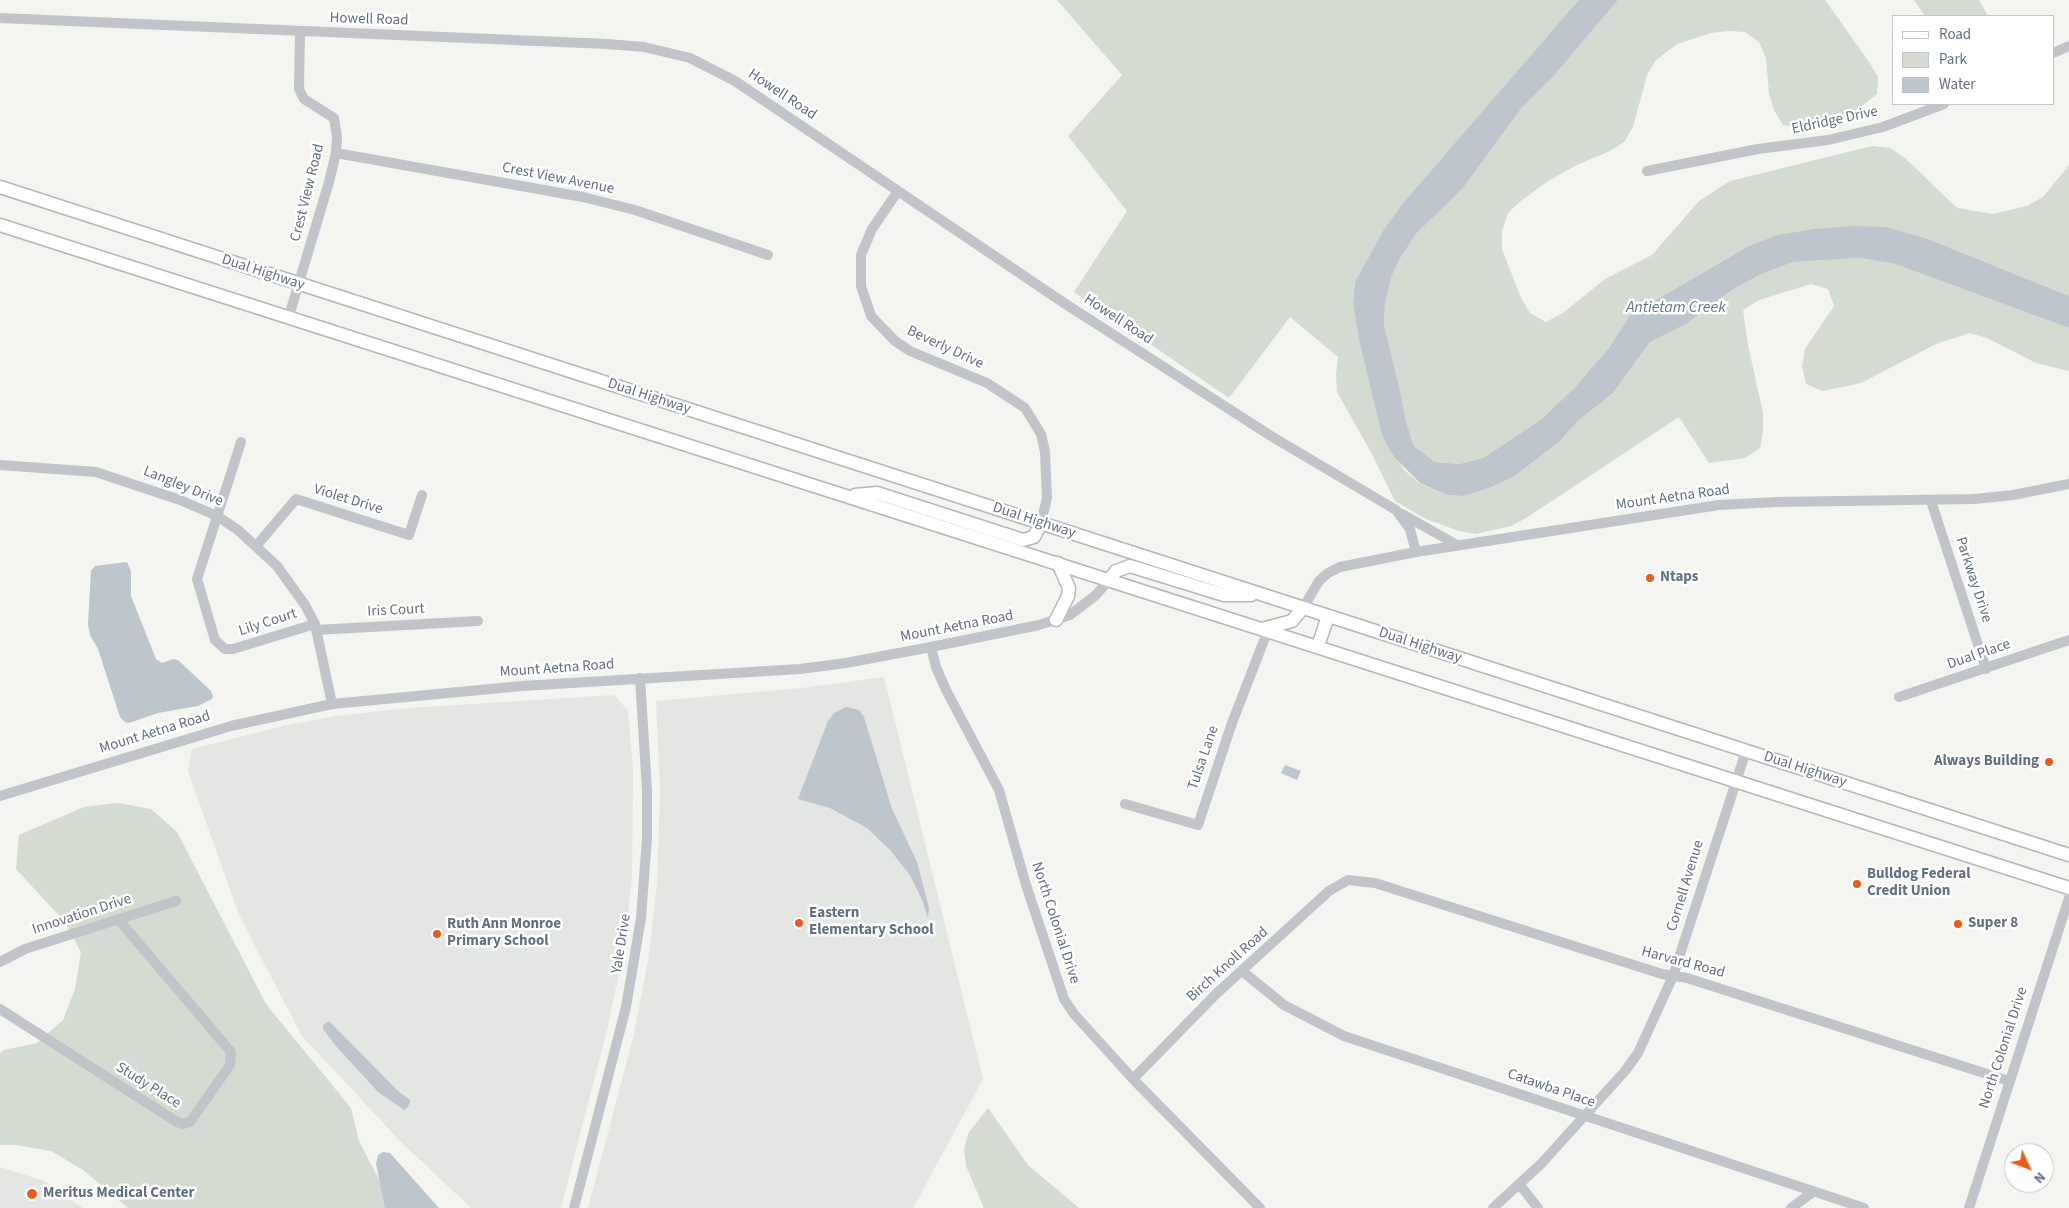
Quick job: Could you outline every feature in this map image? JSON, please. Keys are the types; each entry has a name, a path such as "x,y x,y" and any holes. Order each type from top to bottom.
{"main road":[{"name":"Dual Highway","path":"0,187 2069,855"},
{"path":"0,225 289,316 2069,888"},
{"path":"850,496 877,493 1023,540 1034,537 1041,524"},
{"path":"1056,620 1070,588 1058,563"},
{"path":"1109,580 1116,571 1130,566 1224,595 1264,595"},
{"path":"1265,630 1292,621 1303,608"},
{"path":"1318,646 1328,616"}],"street":[{"name":"Howell Road","path":"0,18 607,44 644,47 669,52 697,62 735,81 1130,346 1270,436 1396,510 1410,530 1416,552"},
{"name":"Crest View Road","path":"289,316 336,153 338,137 334,118 304,99 299,89 300,32"},
{"path":"2054,53 2069,46"},
{"name":"Eldridge Drive","path":"1647,171 1758,150 1828,140 1874,129 1941,105"},
{"name":"Crest View Avenue","path":"336,153 583,197 635,210 768,255"},
{"name":"Beverly Drive","path":"898,191 872,228 861,255 861,286 868,309 882,329 896,342 910,351 987,383 1025,408 1041,434 1045,452 1047,498 1041,524"},
{"path":"217,516 241,442"},
{"name":"Langley Drive","path":"0,465 96,472 180,500 217,516 257,545 292,585 316,627 332,704"},
{"name":"Mount Aetna Road","path":"1303,608 1319,581 1328,573 1340,567 1458,545 1719,506 1777,502 1931,501 2013,495 2069,484"},
{"name":"Violet Drive","path":"257,545 296,499 409,535 422,495"},
{"name":"Parkway Drive","path":"1931,501 1986,669"},
{"path":"1396,510 1442,538 1458,545"},
{"name":"Lily Court","path":"217,516 197,579 215,640 219,646 233,649 316,627"},
{"name":"Mount Aetna Road","path":"0,796 231,726 332,704 408,695 640,678 800,669 846,663 931,647 1056,620 1070,615 1109,580"},
{"name":"Iris Court","path":"316,627 478,622"},
{"name":"Tulsa Lane","path":"1125,804 1198,825 1265,630"},
{"name":"Dual Place","path":"1898,697 2069,640"},
{"name":"North Colonial Drive","path":"931,647 936,667 946,690 999,790 1026,885 1064,999 1078,1019 1133,1079 1260,1208"},
{"name":"Yale Drive","path":"574,1208 626,1007 641,918 647,838 647,800 640,678"},
{"name":"Cornell Avenue","path":"1493,1208 1520,1185 1585,1116 1625,1071 1638,1053 1673,976 1746,751"},
{"name":"Birch Knoll Road","path":"1133,1079 1216,994 1330,891 1348,880"},
{"name":"Harvard Road","path":"1348,880 1375,883 1643,968 1687,978 2009,1081"},
{"name":"North Colonial Drive","path":"1969,1208 2069,898"},
{"name":"Innovation Drive","path":"0,962 26,949 176,901"},
{"name":"Study Place","path":"0,1009 178,1122 184,1124 190,1122 230,1064 230,1049 118,919"},
{"name":"Catawba Place","path":"1242,971 1284,1005 1344,1036 1864,1208"},
{"path":"1520,1185 1538,1208"},
{"path":"1791,1208 1813,1192"}],"shaded area":[{"name":"Eastern Elementary School","path":"884,677 983,1079 913,1208 588,1208 634,1034 648,961 657,885 660,790 656,701 802,688"},
{"name":"Ruth Ann Monroe Primary School","path":"614,695 628,711 633,769 632,879 623,953 608,1026 561,1208 471,1208 401,1142 302,1036 239,915 188,771 192,749 283,726 335,716 409,708"},
{"name":"Meritus Medical Center","path":"0,1167 44,1181 83,1208 0,1208"}],"green space":[{"path":"1057,0 1580,0 1403,203 1384,229 1355,282 1353,303 1358,335 1386,444 1404,470 1419,483 1447,495 1464,496 1489,488 1515,476 1560,441 1578,421 1613,393 1650,342 1688,323 1732,290 1761,274 1793,262 1861,258 1895,264 2069,328 2069,371 2036,363 1987,338 1970,333 1936,344 1861,383 1823,391 1806,384 1802,366 1805,349 1834,306 1828,289 1811,284 1759,300 1743,310 1748,345 1763,413 1763,431 1760,448 1745,458 1709,463 1679,417 1511,526 1476,534 1459,531 1426,519 1395,501 1372,454 1337,392 1338,357 1290,317 1229,398 1074,292 1127,211 1068,136 1122,75"},
{"path":"1618,0 1825,0 1878,77 1877,94 1849,116 1833,122 1817,127 1800,128 1783,125 1774,110 1769,93 1766,58 1759,42 1745,32 1728,31 1711,33 1677,44 1656,60 1647,75 1633,127 1624,142 1610,151 1579,164 1548,181 1508,213 1502,231 1502,249 1521,298 1530,313 1546,322 1563,313 1605,279 1652,255 1699,201 1730,181 1872,146 1890,148 1905,158 1957,208 1993,214 2027,206 2043,197 2069,165 2069,296 1928,239 1747,247 1630,315 1609,348 1576,386 1542,419 1483,458 1459,464 1435,462 1414,446 1406,422 1384,325 1385,304 1391,278 1399,260 1416,234 1463,188 1520,110 1552,78"},
{"path":"1914,0 1979,0 1987,15 1924,15"},
{"path":"118,803 151,809 177,832 266,1004 351,1108 359,1141 388,1197 385,1208 128,1208 83,1170 51,1151 16,1145 0,1145 0,1053 4,1050 37,1043 63,1020 75,989 81,952 64,921 16,869 19,835 84,807"},
{"path":"988,1108 1028,1165 1079,1208 984,1208 966,1166 964,1149 969,1132"}],"water":[{"name":"Antietam Creek","path":"1579,0 1618,0 1552,78 1520,110 1463,188 1416,234 1399,260 1391,278 1385,304 1384,325 1406,422 1414,446 1435,462 1459,464 1483,458 1542,419 1576,386 1609,348 1630,315 1747,247 1778,235 1815,229 1853,226 1886,227 1928,239 2069,296 2069,328 1895,264 1861,258 1793,262 1761,274 1732,290 1688,323 1650,342 1613,393 1578,421 1560,441 1515,476 1489,488 1464,496 1447,495 1420,483 1396,459 1386,444 1381,431 1358,335 1353,303 1355,282 1384,229 1403,203"},
{"path":"127,562 131,571 131,596 156,659 162,663 173,659 178,660 211,691 212,699 198,706 158,713 129,723 120,717 98,649 90,635 88,624 91,571 95,566"},
{"path":"846,707 859,710 864,717 892,809 917,862 929,908 928,918 923,902 910,875 890,850 867,828 830,808 798,799 828,721 834,713"},
{"path":"1285,765 1301,771 1297,780 1281,773"},
{"path":"329,1021 398,1091 410,1100 406,1109 404,1110 378,1092 336,1046 323,1029 323,1025"},
{"path":"383,1152 390,1153 439,1208 385,1208 376,1164 378,1155"}],"place":[{"name":"Ntaps","path":"1650,578"},
{"name":"Always Building","path":"2049,762"},
{"name":"Bulldog Federal Credit Union","path":"1857,884"},
{"name":"Eastern Elementary School","path":"799,923"},
{"name":"Super 8","path":"1958,924"},
{"name":"Ruth Ann Monroe Primary School","path":"437,934"},
{"name":"Meritus Medical Center","path":"32,1194"}]}
